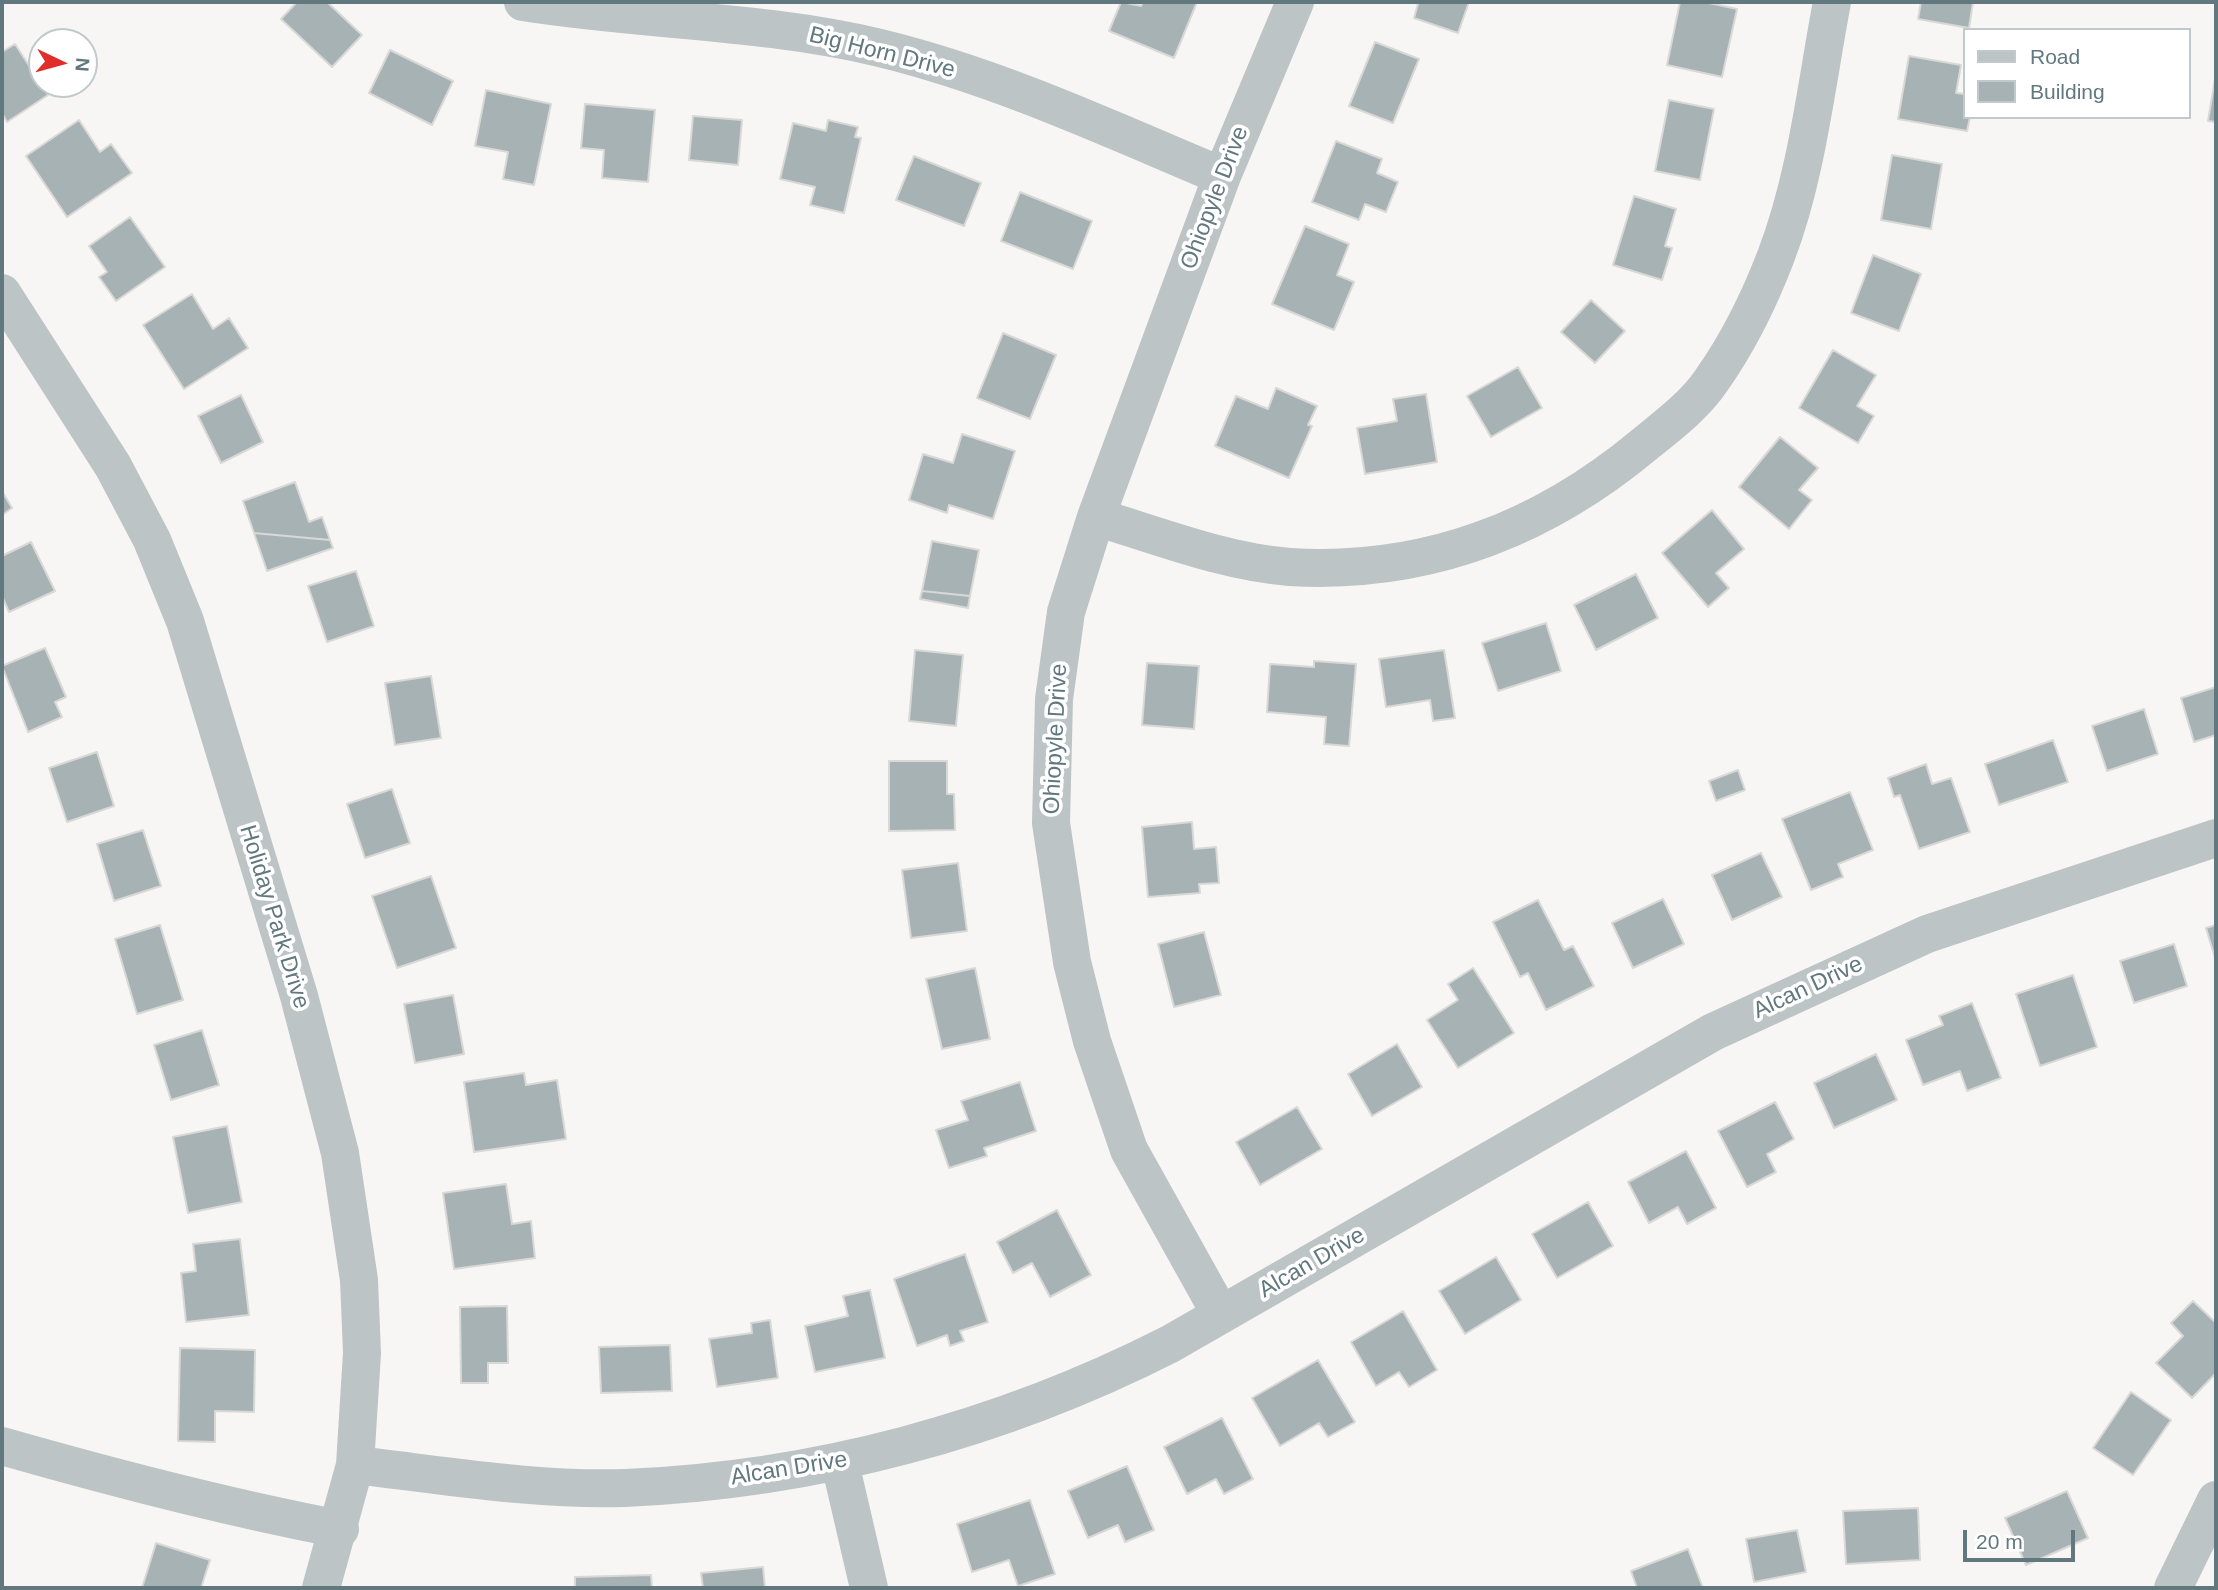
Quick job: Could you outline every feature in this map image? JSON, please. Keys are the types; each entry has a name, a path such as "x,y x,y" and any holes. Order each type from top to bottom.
{"street":[{"name":"Big Horn Drive","path":"523,2 575,10 794,31 880,48 952,68 1040,99 1222,176"},
{"name":"Ohiopyle Drive","path":"1221,1315 1129,1150 1091,1041 1072,962 1051,823 1054,699 1066,612 1096,517 1222,176 1295,2"},
{"path":"1096,517 1233,557 1289,566 1361,568 1417,561 1479,544 1604,478 1668,425 1710,382 1747,321 1776,258 1794,207 1832,2"},
{"name":"Holiday Park Drive","path":"2,293 113,466 152,540 185,621 287,956 341,1153 359,1280 362,1353 355,1465 340,1529 321,1588"},
{"name":"Alcan Drive","path":"355,1465 509,1482 624,1488 729,1479 840,1463 1012,1413 1102,1378 1221,1315 1713,1032 1823,979 1927,934 2216,838"},
{"path":"2,1446 118,1480 252,1513 340,1529"},
{"path":"840,1463 869,1588"},
{"path":"2173,1588 2216,1500"}],"building":[{"path":"297,2 327,2 362,35 332,67 281,19"},
{"path":"1121,2 1141,6 1143,2 1197,2 1174,58 1109,31"},
{"path":"1412,2 1469,2 1458,33 1414,18 1418,4"},
{"path":"1680,2 1704,2 1737,9 1722,77 1667,65"},
{"path":"1921,2 1973,2 1969,28 1918,19"},
{"path":"1375,42 1419,59 1393,123 1349,106"},
{"path":"15,44 28,64 28,98 43,98 7,122 2,113 2,52"},
{"path":"390,50 453,81 432,125 369,93"},
{"path":"1909,56 1961,65 1956,93 1962,94 1962,119 1970,119 1967,131 1898,119"},
{"path":"2216,73 2216,122 2208,121"},
{"path":"486,90 551,104 534,185 503,179 508,152 475,146"},
{"path":"1669,100 1714,109 1700,180 1655,171"},
{"path":"585,104 655,110 648,182 602,178 604,150 581,148"},
{"path":"693,116 742,120 738,165 689,160"},
{"path":"79,120 100,152 111,144 132,173 67,217 26,156"},
{"path":"828,120 858,127 855,137 861,138 844,213 810,205 815,187 780,179 793,123 826,131"},
{"path":"1336,141 1382,159 1377,173 1398,182 1386,212 1365,204 1359,220 1312,202"},
{"path":"1892,155 1942,164 1931,229 1881,220"},
{"path":"914,156 981,183 964,226 896,200"},
{"path":"1020,192 1092,221 1073,269 1001,241"},
{"path":"1634,196 1676,209 1665,246 1672,248 1662,280 1613,265"},
{"path":"130,217 165,267 116,301 99,277 107,272 89,246"},
{"path":"1305,226 1349,244 1337,275 1354,282 1334,330 1272,304"},
{"path":"1873,255 1921,274 1899,331 1851,313"},
{"path":"192,294 213,329 229,318 248,348 184,389 143,325"},
{"path":"1591,300 1625,331 1595,363 1561,332"},
{"path":"1003,333 1056,355 1030,419 977,398"},
{"path":"1833,350 1876,375 1857,406 1874,416 1858,443 1799,408"},
{"path":"1518,367 1542,408 1491,437 1467,396"},
{"path":"1276,388 1317,406 1308,425 1312,426 1289,478 1215,446 1236,396 1268,409"},
{"path":"1426,394 1437,462 1365,474 1357,428 1397,421 1393,399"},
{"path":"241,395 263,442 221,463 198,416"},
{"path":"962,434 1015,451 993,519 949,505 947,513 909,500 923,454 953,463"},
{"path":"1780,437 1818,468 1799,490 1812,500 1789,529 1739,487"},
{"path":"295,482 309,522 322,517 330,540 254,533 243,501"},
{"path":"2,491 12,508 2,515"},
{"path":"1712,510 1744,549 1716,573 1729,588 1708,607 1662,553"},
{"path":"254,533 330,540 333,548 267,571"},
{"path":"932,541 979,550 970,596 922,591"},
{"path":"31,542 55,591 9,612 2,596 2,556"},
{"path":"356,571 374,626 327,642 308,586"},
{"path":"1636,574 1658,618 1596,650 1574,605"},
{"path":"922,591 970,596 968,608 920,599"},
{"path":"1546,623 1561,671 1498,691 1482,643"},
{"path":"45,648 66,697 55,702 62,717 28,732 2,666"},
{"path":"915,650 963,655 956,726 909,721"},
{"path":"1444,650 1455,718 1433,721 1430,700 1386,707 1379,659"},
{"path":"1314,661 1356,664 1349,746 1324,744 1326,717 1267,712 1270,664 1314,667"},
{"path":"1147,663 1199,666 1194,729 1142,725"},
{"path":"431,676 441,738 395,745 385,683"},
{"path":"2216,687 2216,735 2194,742 2181,698"},
{"path":"2144,709 2158,754 2107,771 2092,726"},
{"path":"2053,740 2068,782 1999,805 1985,764"},
{"path":"97,752 114,806 67,822 49,768"},
{"path":"889,761 947,761 947,794 954,794 955,830 889,831"},
{"path":"1926,764 1932,784 1951,778 1970,832 1919,849 1900,795 1894,797 1888,778"},
{"path":"1738,770 1745,790 1716,801 1709,781"},
{"path":"392,789 410,843 365,858 347,804"},
{"path":"1850,792 1873,850 1838,864 1843,877 1811,890 1782,819"},
{"path":"1192,822 1194,849 1216,847 1219,883 1199,884 1200,893 1148,897 1142,827"},
{"path":"143,830 161,886 114,901 97,844"},
{"path":"1761,853 1782,897 1732,920 1712,875"},
{"path":"958,863 967,931 911,938 902,870"},
{"path":"431,876 456,948 397,968 372,896"},
{"path":"1663,899 1684,944 1633,968 1612,923"},
{"path":"1538,900 1564,950 1573,946 1594,986 1546,1010 1528,973 1520,977 1493,922"},
{"path":"160,925 183,1000 137,1014 115,939"},
{"path":"2216,925 2216,961 2206,928"},
{"path":"1204,932 1221,995 1174,1007 1158,944"},
{"path":"2174,944 2187,986 2134,1003 2120,961"},
{"path":"975,968 990,1039 942,1049 926,979"},
{"path":"1473,968 1514,1033 1458,1068 1427,1020 1458,1000 1448,984"},
{"path":"2073,975 2097,1047 2040,1066 2016,994"},
{"path":"453,995 464,1054 415,1063 404,1004"},
{"path":"1972,1003 2001,1078 1967,1091 1960,1071 1923,1085 1906,1040 1943,1025 1939,1016"},
{"path":"202,1030 219,1085 171,1100 154,1045"},
{"path":"1397,1044 1422,1087 1372,1116 1348,1074"},
{"path":"1876,1054 1897,1100 1834,1128 1814,1083"},
{"path":"524,1073 526,1085 557,1080 566,1139 474,1152 464,1082"},
{"path":"1020,1082 1036,1131 984,1148 987,1156 949,1168 936,1130 968,1120 961,1101"},
{"path":"1775,1102 1794,1139 1767,1154 1776,1172 1747,1187 1718,1131"},
{"path":"1297,1107 1322,1149 1260,1185 1236,1142"},
{"path":"227,1126 242,1202 188,1213 173,1137"},
{"path":"1686,1151 1716,1208 1687,1224 1678,1207 1649,1223 1628,1182"},
{"path":"506,1184 512,1224 531,1221 535,1258 454,1269 443,1193"},
{"path":"1588,1202 1613,1246 1557,1278 1532,1234"},
{"path":"1057,1210 1091,1275 1050,1297 1032,1263 1013,1273 997,1242"},
{"path":"240,1239 249,1315 186,1322 181,1273 196,1271 193,1244"},
{"path":"965,1254 988,1322 960,1331 964,1341 950,1346 947,1335 917,1346 894,1279"},
{"path":"1496,1257 1521,1300 1465,1334 1439,1291"},
{"path":"870,1290 885,1358 815,1372 805,1326 848,1316 843,1296"},
{"path":"2193,1301 2216,1323 2216,1373 2192,1398 2156,1363 2183,1336 2171,1323"},
{"path":"507,1306 508,1363 488,1363 488,1383 461,1383 460,1307"},
{"path":"1403,1311 1437,1370 1409,1387 1399,1372 1376,1386 1351,1342"},
{"path":"770,1320 778,1378 717,1387 709,1339 752,1333 751,1323"},
{"path":"670,1345 672,1391 601,1393 599,1347"},
{"path":"180,1348 255,1350 254,1412 215,1411 215,1442 178,1441"},
{"path":"1318,1360 1355,1422 1328,1437 1319,1423 1280,1446 1252,1398"},
{"path":"2131,1392 2171,1420 2133,1475 2093,1448"},
{"path":"1222,1418 1253,1479 1224,1494 1216,1479 1187,1494 1164,1447"},
{"path":"1127,1466 1154,1530 1125,1542 1118,1525 1088,1538 1068,1491"},
{"path":"2067,1491 2088,1538 2026,1565 2005,1518"},
{"path":"1030,1500 1055,1574 1018,1586 1009,1560 972,1572 957,1524"},
{"path":"1918,1508 1920,1560 1846,1564 1843,1511"},
{"path":"1797,1530 1806,1572 1754,1582 1746,1539"},
{"path":"156,1543 210,1560 201,1588 142,1588"},
{"path":"1688,1549 1703,1588 1637,1588 1631,1571"},
{"path":"763,1567 765,1588 703,1588 701,1573"},
{"path":"651,1575 652,1588 575,1588 575,1577"}]}
